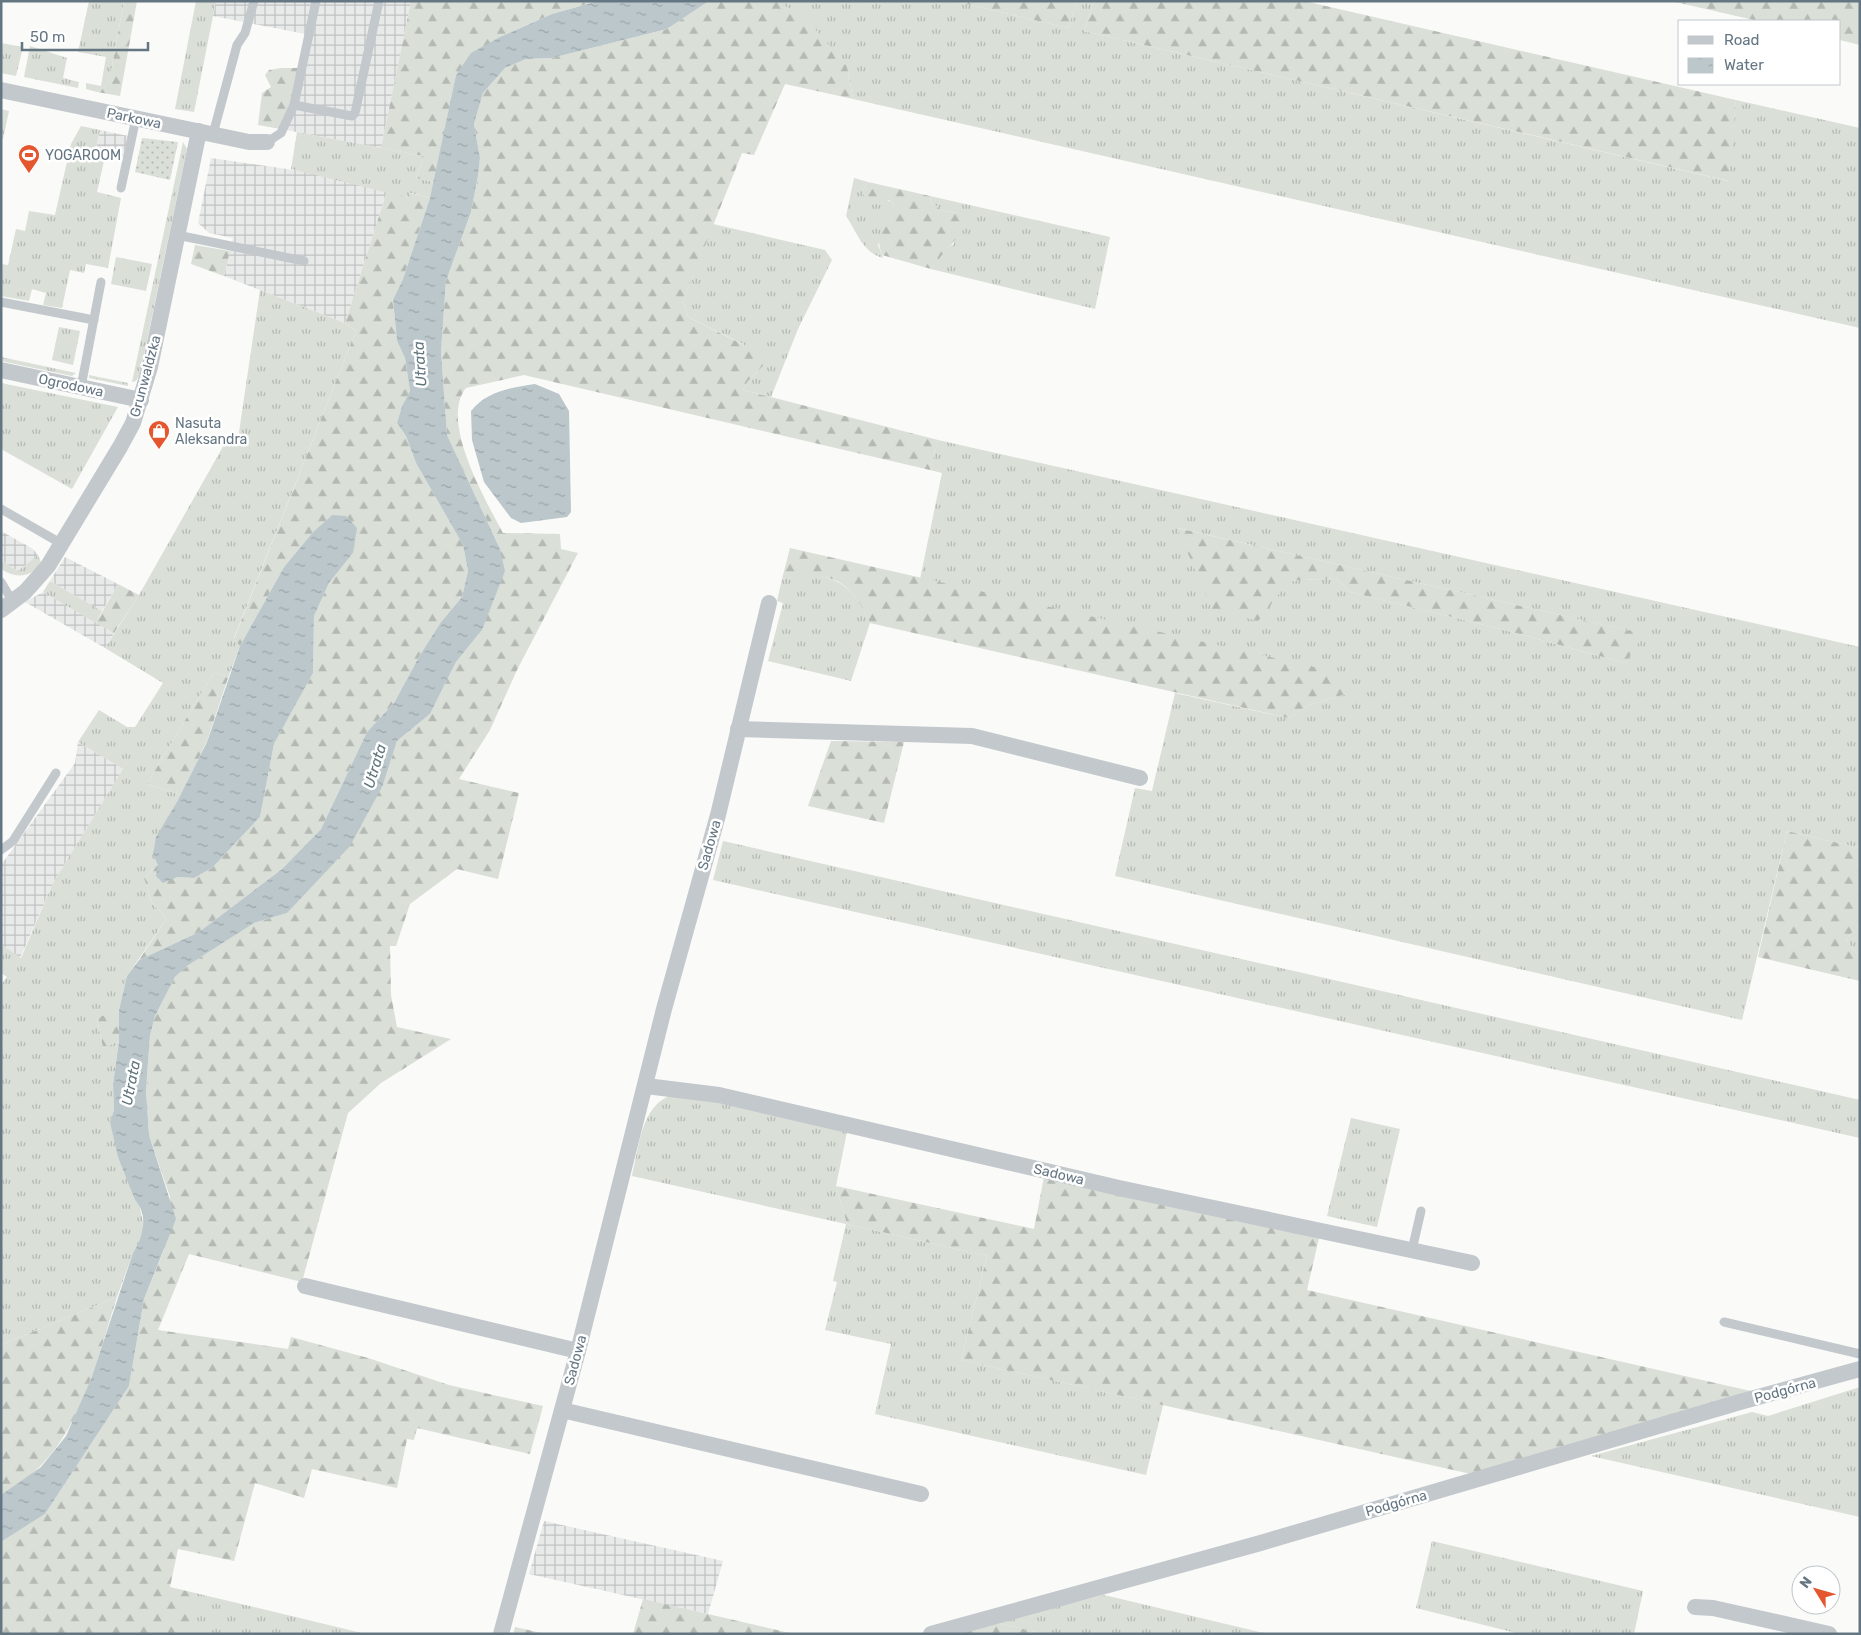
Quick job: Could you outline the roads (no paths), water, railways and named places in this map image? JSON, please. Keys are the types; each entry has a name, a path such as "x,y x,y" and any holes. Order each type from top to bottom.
{"street":[{"name":"Parkowa","path":"1,90 249,142 267,142"},
{"name":"Grunwaldzka","path":"7,606 37,581 62,544 133,423 150,367 177,235 206,133"},
{"name":"Ogrodowa","path":"1,370 141,400"},
{"name":"Sadowa","path":"502,1634 578,1351 669,991 718,815 768,603"},
{"path":"738,729 972,736 1140,778"},
{"name":"Sadowa","path":"646,1086 719,1094 1119,1188 1472,1263"},
{"path":"305,1286 578,1351"},
{"name":"Podgórna","path":"931,1634 1257,1544 1740,1402 1860,1369"},
{"path":"562,1410 921,1494"},
{"path":"1695,1606 1713,1608 1829,1634"}],"lane":[{"path":"206,133 237,45 245,33 254,1"},
{"path":"267,142 281,134 294,105 316,1"},
{"path":"294,105 342,116 352,116 355,113 380,1"},
{"path":"121,188 136,118"},
{"path":"177,235 304,261"},
{"path":"81,387 101,282"},
{"path":"1,302 94,320"},
{"path":"1,509 62,544"},
{"path":"1,582 7,606"},
{"path":"1,850 13,841 56,773"},
{"path":"1412,1250 1421,1211"},
{"path":"1724,1322 1860,1354"}],"water":[{"name":"Utrata","path":"598,1 709,1 667,29 552,58 526,59 505,68 483,93 474,124 480,158 478,176 471,212 446,281 441,351 447,435 500,549 505,571 482,630 456,662 430,714 397,741 383,785 350,846 287,913 254,923 187,966 175,977 155,1016 150,1036 146,1090 149,1135 176,1219 144,1299 129,1386 45,1514 1,1542 1,1495 41,1467 66,1436 91,1379 133,1253 142,1234 142,1212 135,1200 118,1157 110,1122 114,1110 113,1084 119,1041 119,1010 127,976 139,960 199,932 282,869 321,829 367,732 394,703 420,655 441,622 462,597 468,571 463,545 416,463 406,436 397,423 402,406 410,391 405,358 397,341 393,300 403,279 430,198 456,75 471,53 500,37 552,14"},
{"path":"535,384 559,394 569,411 571,512 567,517 521,523 511,518 484,482 472,440 471,411 477,404 492,395 508,389"},
{"path":"332,515 346,516 357,528 353,553 329,583 314,616 313,673 274,744 260,817 212,868 194,878 177,877 163,883 156,876 158,865 153,855 156,837 177,802 207,742 240,646 284,567 313,532"}],"place":[{"name":"YOGAROOM","path":"29,174"},
{"name":"Nasuta Aleksandra","path":"159,450"}]}
